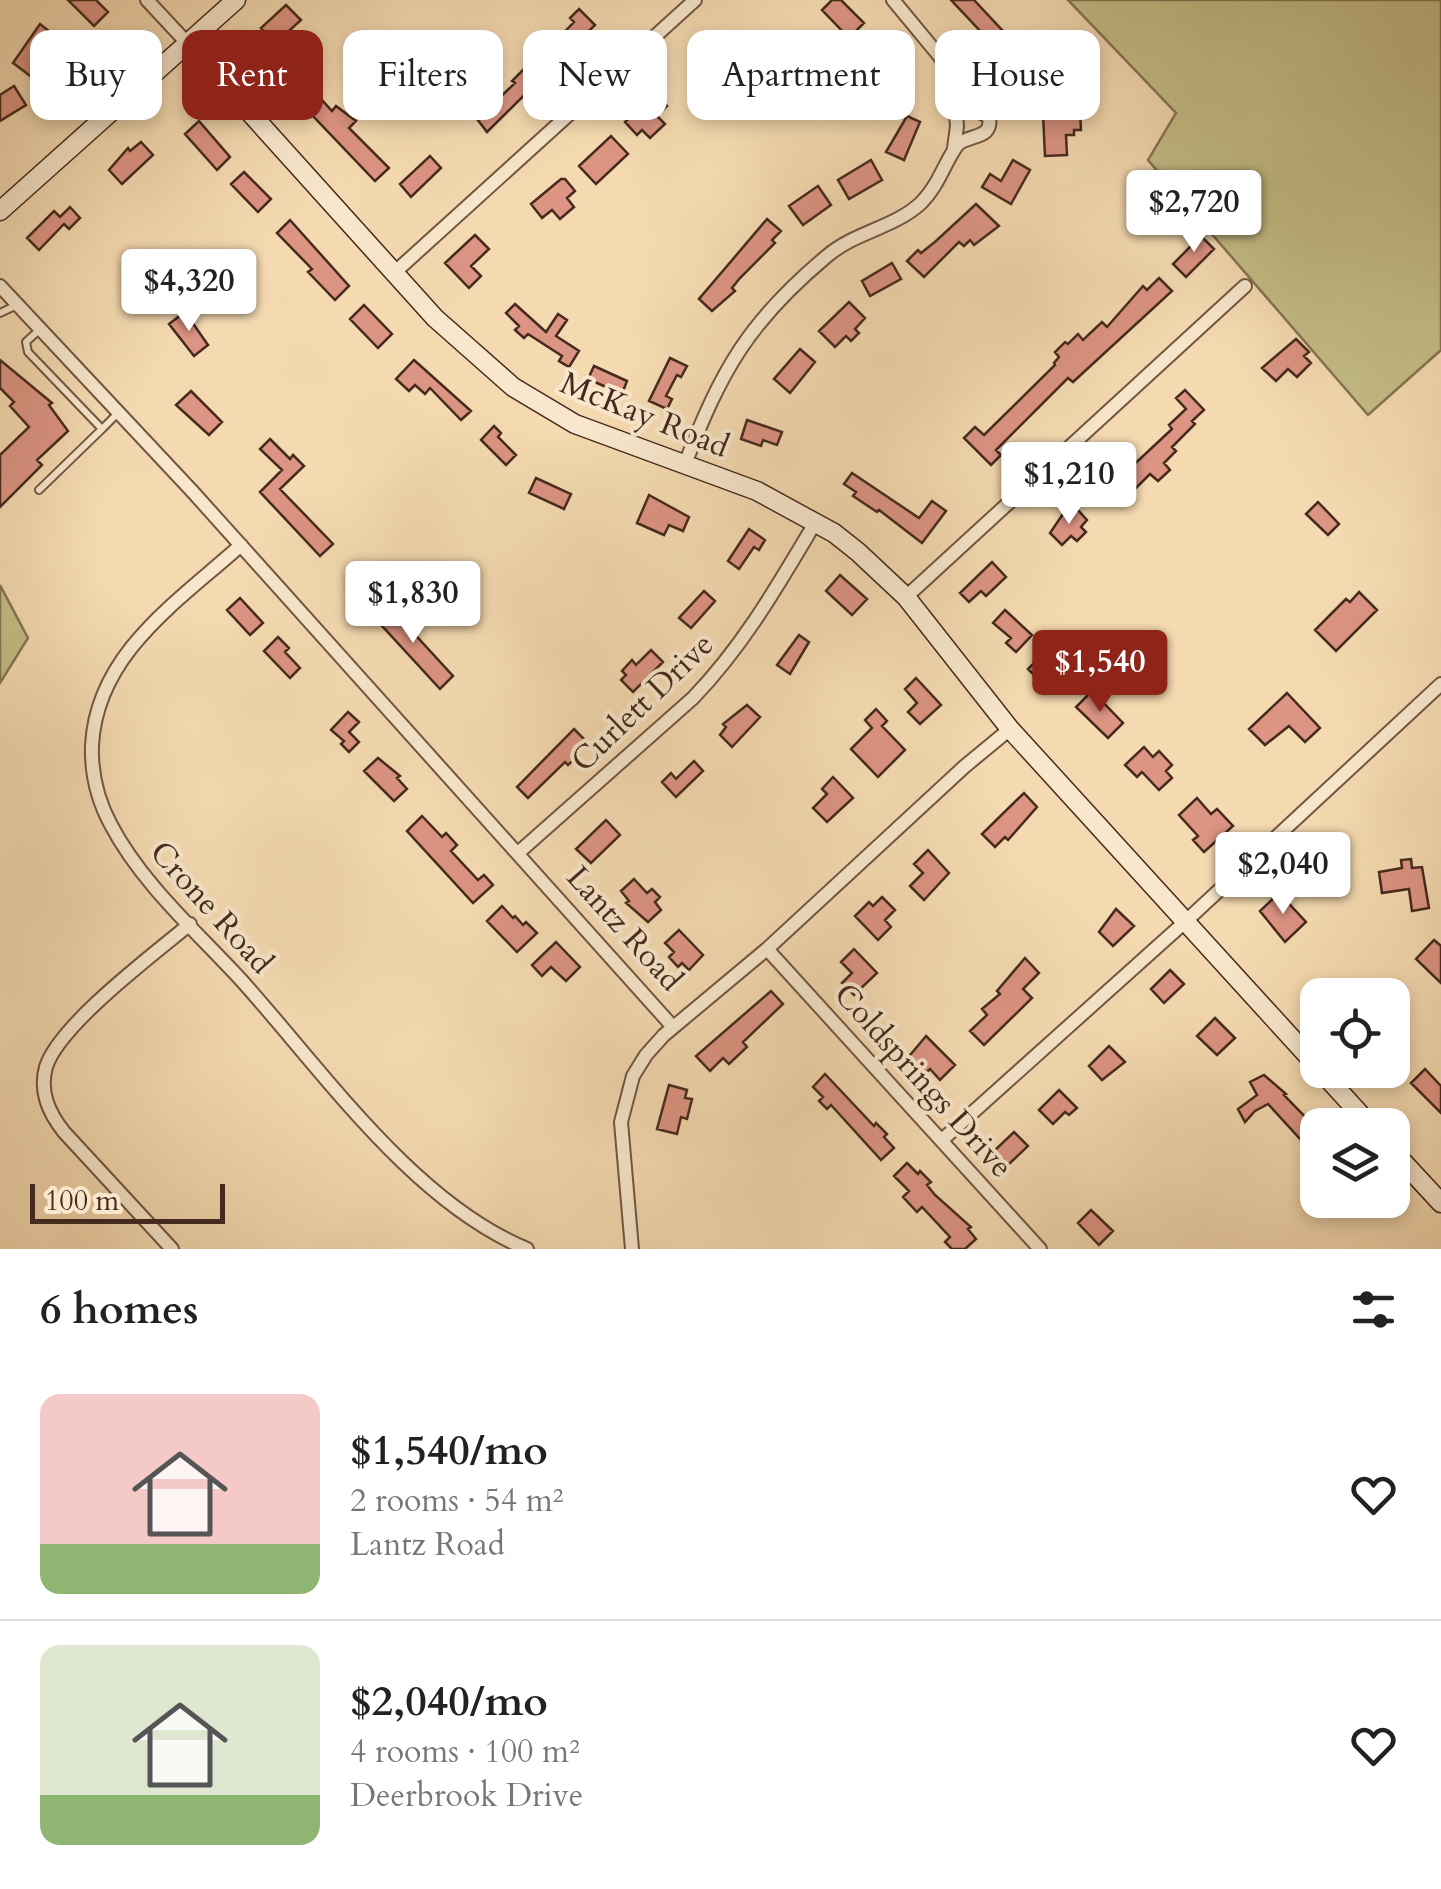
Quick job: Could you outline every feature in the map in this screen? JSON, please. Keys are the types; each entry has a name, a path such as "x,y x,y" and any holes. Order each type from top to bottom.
{"street":[{"path":"148,0 182,37"},
{"path":"203,30 236,0"},
{"path":"394,273 696,0"},
{"path":"894,0 935,48"},
{"path":"0,211 182,49"},
{"name":"McKay Road","path":"256,120 394,273 475,356 512,387 574,424 757,491 858,552 906,597 1010,728"},
{"path":"684,464 725,370 750,332 828,255 854,238 897,220 921,203 940,180 954,150 956,120"},
{"path":"954,150 964,140 985,134 989,120"},
{"name":"Lantz Road","path":"0,286 242,545 673,1027 767,948 1010,728"},
{"path":"906,597 1245,286"},
{"name":"Curlett Drive","path":"518,853 694,698 718,672 755,623 815,523"},
{"name":"Crone Road","path":"242,545 135,642 109,679 94,725 92,761 103,809 140,870 423,1181 464,1214 504,1240 527,1249"},
{"path":"942,1140 1441,684"},
{"path":"1010,728 1300,1047"},
{"path":"172,1249 64,1132 51,1114 43,1086 52,1054 76,1024 190,924"},
{"name":"Coldsprings Drive","path":"767,948 1040,1249"},
{"path":"632,1249 621,1138 625,1098 638,1066 673,1027"},
{"path":"1337,1088 1355,1108"},
{"path":"1410,1169 1441,1203"}],"lane":[{"path":"0,313 18,304"},
{"path":"40,328 24,347 102,429"},
{"path":"39,490 119,412"}],"shaded area":[{"path":"1068,0 1441,0 1441,350 1368,415 1148,160 1176,113"},
{"path":"0,585 28,638 0,683"}],"building":[{"path":"68,0 96,0 108,12 94,26"},
{"path":"832,0 841,0 864,23 857,30 841,30 822,10"},
{"path":"951,0 974,0 1002,30 979,30"},
{"path":"286,5 301,20 290,30 261,28"},
{"path":"579,9 595,25 590,30 566,30 574,22 570,18"},
{"path":"30,38 30,76 13,63"},
{"path":"523,70 523,96 503,116 503,94 515,83 512,81"},
{"path":"14,86 26,105 0,121 0,95"},
{"path":"323,101 332,111 336,106 343,111 343,120 356,121 349,128 389,168 375,181 317,120 323,120"},
{"path":"478,120 499,120 487,132"},
{"path":"661,120 665,124 650,138 642,130 637,135 625,122"},
{"path":"905,120 920,122 904,160 886,152"},
{"path":"1043,120 1080,120 1081,130 1066,135 1067,155 1045,156"},
{"path":"199,121 230,157 217,170 185,134"},
{"path":"611,136 628,154 596,184 579,166"},
{"path":"141,142 153,155 122,184 109,170 128,148 130,151"},
{"path":"430,156 441,168 411,197 400,184"},
{"path":"871,160 882,180 849,199 838,180"},
{"path":"1013,160 1030,170 1011,204 982,187 990,174 1001,181"},
{"path":"244,172 271,199 258,212 231,184"},
{"path":"561,179 575,191 567,198 574,207 560,219 552,210 542,218 531,204"},
{"path":"818,186 831,205 803,225 789,206"},
{"path":"976,204 999,226 974,245 970,240 964,246 959,242 924,277 907,261 936,241"},
{"path":"70,207 80,218 69,229 64,224 39,250 27,238 54,211 60,217"},
{"path":"767,219 781,231 772,240 775,243 740,278 732,288 735,291 712,311 699,299"},
{"path":"290,220 349,286 335,300 277,233"},
{"path":"1198,233 1214,249 1186,277 1173,264 1193,244 1190,241"},
{"path":"475,235 489,249 471,266 481,276 469,288 445,263"},
{"path":"151,261 174,291 158,304 134,274"},
{"path":"892,263 901,279 870,296 862,281"},
{"path":"1159,278 1172,291 1073,382 1068,378 996,450 1001,455 991,465 964,438 975,427 984,435 1055,365 1059,357 1055,352 1065,342 1068,344 1078,334 1083,340 1102,322 1107,327 1143,286 1147,290"},
{"path":"849,302 865,318 851,341 846,336 835,347 819,331"},
{"path":"515,304 546,332 558,314 567,320 556,336 579,351 569,367 559,361 562,356 515,330 519,326 506,313"},
{"path":"364,305 392,334 378,348 350,319"},
{"path":"185,312 208,345 194,356 169,324"},
{"path":"1296,339 1309,352 1304,356 1311,363 1297,377 1288,369 1276,381 1262,368"},
{"path":"800,349 815,362 790,393 774,379"},
{"path":"670,358 687,366 681,377 677,375 666,396 672,399 667,409 649,401"},
{"path":"0,360 52,403 49,405 68,431 37,460 42,465 0,507 0,455 29,427 0,388"},
{"path":"414,360 471,411 461,420 430,388 425,394 415,385 409,391 396,379"},
{"path":"594,366 627,381 622,394 588,379"},
{"path":"1185,390 1204,410 1172,447 1176,451 1164,463 1170,470 1158,481 1150,474 1125,499 1119,492 1109,502 1100,493 1115,479 1111,475 1120,466 1126,472 1172,429 1169,425 1186,409 1176,398"},
{"path":"191,391 222,422 209,435 176,405"},
{"path":"747,420 782,432 777,445 763,440 761,446 741,439"},
{"path":"494,426 501,433 498,437 516,455 506,465 481,440"},
{"path":"270,439 290,459 293,455 304,466 280,489 333,544 320,556 260,492 282,470 260,449"},
{"path":"852,473 919,518 932,501 946,511 922,543 879,510 853,496 856,492 844,484"},
{"path":"536,478 571,494 564,509 529,493"},
{"path":"649,495 689,517 683,531 669,525 664,535 637,523"},
{"path":"1318,502 1339,524 1328,535 1306,514"},
{"path":"1076,508 1087,520 1081,527 1086,532 1077,541 1071,536 1062,545 1050,533 1065,511 1069,515"},
{"path":"749,529 765,540 759,550 754,547 739,569 728,561"},
{"path":"992,562 1006,577 986,596 981,591 969,602 960,593"},
{"path":"840,575 867,599 852,615 826,591"},
{"path":"704,591 715,601 691,628 679,618"},
{"path":"1359,592 1377,610 1336,651 1315,630 1346,599 1350,602"},
{"path":"240,598 263,623 250,635 227,610"},
{"path":"386,603 453,676 440,689 373,616"},
{"path":"1005,610 1032,635 1016,652 1006,643 1011,638 993,623"},
{"path":"799,635 809,642 790,674 777,665"},
{"path":"278,637 300,668 290,678 264,651"},
{"path":"651,650 663,662 633,692 621,680 626,675 622,671 632,660 636,665"},
{"path":"1041,656 1060,675 1047,688 1028,669"},
{"path":"916,678 941,705 920,724 908,712 917,703 905,689"},
{"path":"1092,691 1123,723 1108,738 1076,707"},
{"path":"1287,693 1320,728 1305,742 1289,726 1265,745 1249,729"},
{"path":"747,705 760,717 732,747 720,735 726,727 723,724"},
{"path":"876,709 887,721 882,726 905,750 878,777 851,749 872,728 865,720"},
{"path":"348,712 359,722 349,732 359,742 349,752 341,744 344,741 331,730"},
{"path":"574,729 586,741 576,752 579,755 568,765 565,762 528,798 517,787"},
{"path":"1144,747 1153,757 1159,751 1172,765 1166,771 1172,778 1159,790 1142,772 1137,777 1125,765"},
{"path":"378,758 400,776 397,778 407,789 394,801 364,771"},
{"path":"694,761 703,771 676,797 662,782 671,773 676,779"},
{"path":"833,777 853,798 827,822 813,808 827,794 822,789"},
{"path":"1024,793 1037,807 1008,840 1005,837 995,847 982,834"},
{"path":"1197,798 1211,814 1217,809 1233,826 1204,852 1193,840 1198,836 1179,815"},
{"path":"422,816 442,837 446,833 457,845 451,851 478,880 484,875 493,885 473,903 407,831"},
{"path":"606,820 620,835 591,863 576,849"},
{"path":"928,850 949,873 924,900 910,886 923,873 914,864"},
{"path":"1411,859 1412,868 1422,867 1429,908 1412,911 1409,889 1382,893 1379,872 1402,868 1401,860"},
{"path":"634,879 647,893 652,889 660,897 655,902 661,910 648,922 626,903 629,901 621,891"},
{"path":"1279,893 1306,922 1285,942 1260,911"},
{"path":"882,897 895,910 885,920 891,927 878,940 855,916 869,902 873,906"},
{"path":"502,906 537,933 517,952 487,921"},
{"path":"1116,909 1134,926 1113,946 1099,932"},
{"path":"679,930 703,955 689,970 682,963 678,967 669,957 674,952 665,943"},
{"path":"1434,940 1441,946 1441,983 1416,959"},
{"path":"556,942 580,967 566,981 551,967 542,976 532,965"},
{"path":"854,949 877,973 854,995 842,983 852,973 841,962"},
{"path":"1025,958 1039,973 1023,989 1032,998 984,1045 970,1031 987,1015 982,1009 1000,994 997,991"},
{"path":"1170,970 1184,984 1164,1003 1151,989"},
{"path":"771,991 783,1004 743,1042 747,1047 729,1064 723,1058 710,1071 696,1056"},
{"path":"1215,1018 1235,1038 1217,1055 1197,1036"},
{"path":"926,1036 955,1065 940,1080 930,1069 922,1076 906,1060"},
{"path":"1109,1046 1125,1062 1102,1080 1089,1066"},
{"path":"1425,1069 1441,1086 1441,1113 1411,1083"},
{"path":"825,1074 874,1126 876,1123 887,1134 884,1137 894,1148 881,1160 831,1105 827,1109 819,1101 823,1097 813,1087"},
{"path":"1264,1075 1286,1094 1300,1112 1300,1139 1268,1104 1245,1122 1238,1109 1257,1095 1250,1082"},
{"path":"669,1085 687,1090 685,1098 692,1099 687,1119 681,1117 677,1134 657,1129"},
{"path":"1059,1090 1077,1108 1069,1115 1065,1112 1053,1124 1039,1110"},
{"path":"1014,1132 1028,1146 1008,1165 994,1151"},
{"path":"907,1163 931,1182 927,1185 935,1195 971,1227 968,1229 976,1239 965,1249 952,1249 945,1242 950,1237 922,1207 917,1212 903,1197 909,1191 894,1176"},
{"path":"1091,1210 1113,1231 1099,1245 1078,1223"}]}
